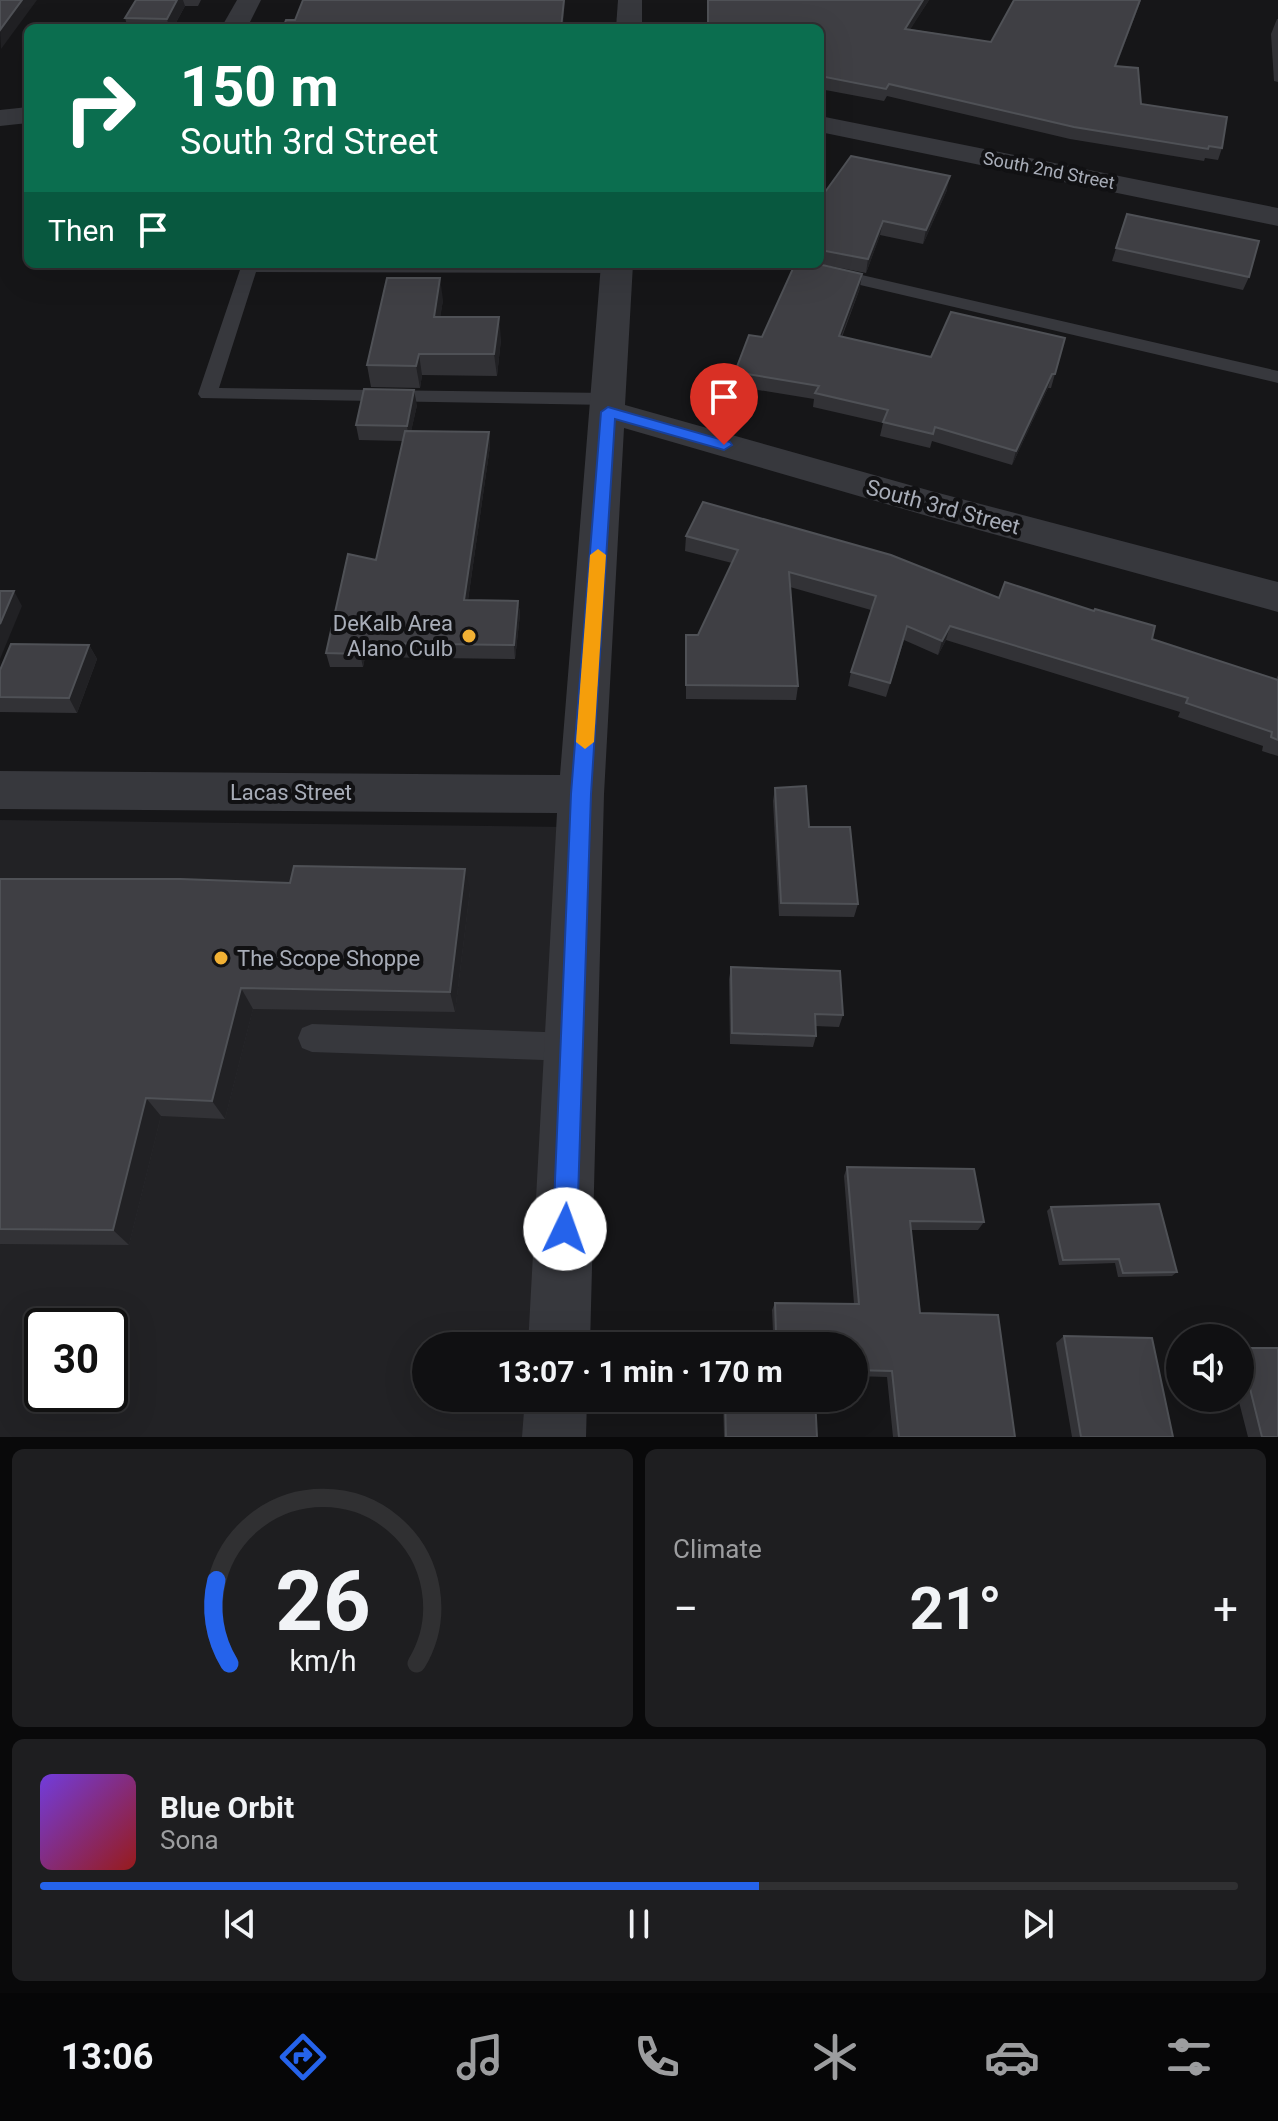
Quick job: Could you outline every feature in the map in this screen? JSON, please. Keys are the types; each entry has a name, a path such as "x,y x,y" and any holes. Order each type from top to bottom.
{"street":[{"path":"236,24 249,0"},
{"path":"629,24 630,0"},
{"path":"0,118 24,115"},
{"name":"South 2nd Street","path":"824,125 1278,217"},
{"path":"560,1332 581,794 616,268"},
{"name":"South 3rd Street","path":"608,406 931,504 1278,597"},
{"name":"Lacas Street","path":"0,790 581,794"},
{"path":"554,1437 555,1412"}],"lane":[{"path":"249,268 208,394 608,406"},
{"path":"809,268 1278,377"},
{"path":"312,1038 572,1047"}],"shaded area":[{"path":"0,820 564,827 532,1332 412,1332 412,1412 527,1412 525,1437 0,1437"}],"building":[{"path":"0,0 22,0 0,30"},
{"path":"136,0 177,0 167,19 125,18"},
{"path":"303,0 564,0 561,24 284,24 286,20 295,20"},
{"path":"708,0 923,0 905,29 991,42 1014,0 1140,0 1115,66 1138,68 1141,104 1227,117 1222,148 1209,146 1208,149 1074,127 889,84 886,89 824,77 824,24 708,24"},
{"path":"851,156 950,176 926,230 883,221 868,259 824,251 824,193"},
{"path":"1127,214 1259,241 1249,277 1116,248"},
{"path":"824,265 862,274 839,336 931,357 951,312 1065,338 1055,374 1052,374 1016,451 935,427 933,434 883,422 888,410 815,393 819,386 735,372 749,335 762,337 793,268 824,268"},
{"path":"387,278 440,278 434,317 499,317 494,354 419,354 416,366 367,365"},
{"path":"364,389 414,390 407,426 356,425"},
{"path":"405,431 489,432 464,600 518,601 514,645 362,643 360,654 326,653 348,554 376,560"},
{"path":"703,502 891,555 999,598 1005,582 1094,611 1155,626 1152,639 1278,680 1278,740 1271,737 1272,732 1186,703 1188,698 950,626 942,641 907,626 890,683 851,672 876,596 789,572 798,686 686,685 686,635 698,635 738,550 686,536"},
{"path":"0,591 14,591 0,624"},
{"path":"11,644 89,645 69,698 0,697 0,670"},
{"path":"806,786 809,827 850,827 858,904 781,903 775,788"},
{"path":"294,866 465,869 450,992 241,988 212,1101 146,1098 113,1230 0,1229 0,879 181,879 290,883"},
{"path":"731,967 840,971 843,1015 815,1014 816,1036 732,1033"},
{"path":"847,1167 974,1169 984,1222 910,1221 920,1313 998,1315 1015,1437 899,1437 892,1371 868,1370 868,1332 776,1332 775,1303 859,1304"},
{"path":"1159,1204 1177,1272 1123,1273 1119,1259 1063,1260 1051,1207"},
{"path":"1064,1336 1152,1338 1173,1437 1081,1437"},
{"path":"1254,1348 1278,1348 1278,1437 1262,1437 1254,1405"},
{"path":"725,1412 816,1412 817,1437 726,1437"}],"slow traffic":[{"path":"585,742 598,555"}],"place":[{"name":"DeKalb Area Alano Culb","path":"469,636"},
{"name":"The Scope Shoppe","path":"221,958"}],"route":[{"path":"565,1229 581,794 608,412 724,445"}]}
